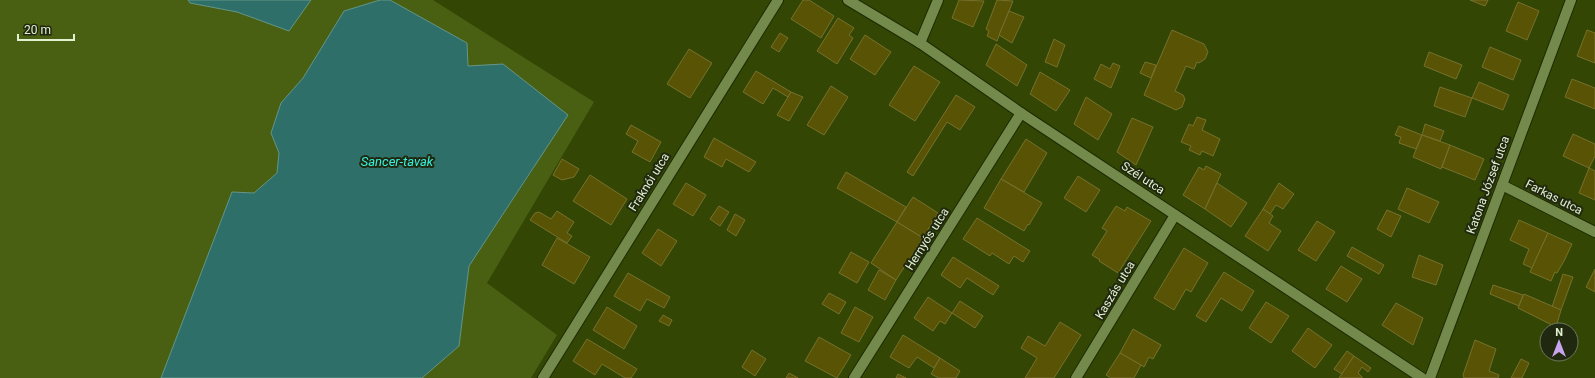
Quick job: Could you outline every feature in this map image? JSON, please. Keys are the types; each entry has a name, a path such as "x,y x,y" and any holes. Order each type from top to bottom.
{"street":[{"name":"Fraknói utca","path":"543,378 778,0"},
{"name":"Szél utca","path":"848,0 920,43 1021,113 1422,378"},
{"path":"920,43 938,0"},
{"name":"Katona József utca","path":"1430,378 1571,0"},
{"name":"Hernyós utca","path":"854,378 1021,113"},
{"name":"Farkas utca","path":"1502,185 1595,232"},
{"name":"Kaszás utca","path":"1076,378 1175,215"}],"green space":[{"path":"0,0 188,0 190,3 237,12 289,31 311,0 380,0 344,11 303,78 281,103 271,133 279,153 277,173 254,193 232,192 161,378 0,378"},
{"path":"390,0 433,0 594,102 487,283 557,335 531,378 422,378 459,346 469,266 534,168 468,66 467,43"}],"water":[{"path":"188,0 311,0 289,31 237,12 190,3"},
{"name":"Sancer-tavak","path":"380,0 390,0 467,43 468,66 503,64 568,115 469,266 459,346 422,378 161,378 232,192 254,193 277,173 279,153 271,133 281,103 303,78 344,11"}],"building":[{"path":"803,0 809,0 834,16 821,38 791,19"},
{"path":"959,0 984,1 973,27 952,18"},
{"path":"997,0 1013,1 997,41 987,36 989,31 986,29"},
{"path":"1470,0 1488,0 1485,6"},
{"path":"1518,2 1539,11 1527,40 1506,31"},
{"path":"1009,11 1024,17 1012,43 999,35"},
{"path":"838,18 854,28 849,35 853,38 837,64 817,51"},
{"path":"1172,30 1204,44 1208,52 1205,59 1199,63 1197,62 1194,69 1186,66 1175,91 1183,95 1185,99 1182,107 1176,110 1144,95"},
{"path":"1587,30 1595,33 1595,63 1577,56"},
{"path":"780,33 788,38 779,52 771,47"},
{"path":"865,35 891,52 875,75 850,59"},
{"path":"1054,39 1065,45 1057,67 1045,62"},
{"path":"996,44 1027,65 1017,86 986,65"},
{"path":"1490,47 1521,60 1513,80 1482,67"},
{"path":"689,49 712,63 690,98 667,84"},
{"path":"1429,52 1462,65 1456,79 1424,66"},
{"path":"1145,62 1156,65 1151,78 1140,73"},
{"path":"1113,63 1120,66 1111,88 1094,79 1101,64 1110,69"},
{"path":"914,66 940,82 915,121 889,105"},
{"path":"756,71 791,92 788,97 773,88 763,104 743,92"},
{"path":"1040,72 1070,90 1056,111 1030,94"},
{"path":"1572,79 1595,88 1595,109 1565,97"},
{"path":"1479,82 1509,95 1503,110 1472,98"},
{"path":"831,86 848,97 824,135 807,125"},
{"path":"1440,87 1472,98 1465,117 1434,106"},
{"path":"791,92 803,97 789,121 777,115"},
{"path":"956,95 975,107 960,130 947,122 913,176 907,172"},
{"path":"1086,97 1112,114 1098,140 1074,124"},
{"path":"1197,117 1206,120 1202,130 1220,139 1213,156 1202,151 1200,155 1189,150 1191,146 1181,142 1189,124 1193,126"},
{"path":"1132,118 1153,127 1136,165 1117,152"},
{"path":"1425,124 1444,131 1440,141 1422,135"},
{"path":"631,125 661,142 650,162 632,152 638,141 626,134"},
{"path":"1399,126 1422,135 1416,149 1399,143 1401,137 1395,135"},
{"path":"1573,134 1595,144 1595,156 1589,168 1563,156"},
{"path":"1422,135 1450,145 1441,169 1413,157"},
{"path":"714,138 756,162 749,172 726,159 722,167 704,157"},
{"path":"1026,139 1047,153 1024,192 1001,179"},
{"path":"1450,145 1484,159 1475,180 1442,167"},
{"path":"562,159 579,169 574,177 562,180 553,175"},
{"path":"1206,166 1221,174 1205,209 1183,195 1199,167 1204,170"},
{"path":"1589,168 1595,171 1595,200 1579,193"},
{"path":"846,172 906,207 897,222 837,188"},
{"path":"590,175 627,199 611,225 573,201"},
{"path":"1078,176 1100,190 1086,212 1064,198"},
{"path":"1001,179 1042,203 1024,231 984,208"},
{"path":"686,183 706,195 693,216 673,204"},
{"path":"1217,183 1247,203 1231,227 1205,209"},
{"path":"1279,183 1294,194 1283,209 1276,205 1270,214 1263,209"},
{"path":"1407,188 1439,202 1429,223 1398,209"},
{"path":"913,197 938,213 923,238 897,222"},
{"path":"719,206 729,212 720,226 710,219"},
{"path":"1116,206 1125,211 1127,207 1151,221 1118,273 1092,255 1107,231 1102,228"},
{"path":"1263,209 1273,216 1269,223 1281,231 1268,251 1245,236"},
{"path":"1387,210 1401,216 1391,237 1377,229"},
{"path":"557,211 574,222 567,233 572,236 567,243 530,220 535,213 539,212 551,219"},
{"path":"735,214 745,220 736,236 727,230"},
{"path":"977,218 1030,251 1023,262 1014,256 1009,264 992,253 990,256 963,239"},
{"path":"1519,220 1548,233 1532,268 1523,264 1529,249 1510,240"},
{"path":"1317,221 1335,232 1316,261 1298,250"},
{"path":"897,222 923,238 896,280 871,263"},
{"path":"658,229 677,241 661,266 642,253"},
{"path":"1548,233 1572,244 1564,261 1557,273 1555,272 1551,281 1530,272"},
{"path":"557,238 590,257 574,284 542,265"},
{"path":"1352,247 1384,265 1379,274 1347,256"},
{"path":"1184,248 1208,263 1191,292 1186,289 1174,310 1154,298"},
{"path":"851,252 869,262 857,283 839,273"},
{"path":"1419,255 1443,265 1436,285 1412,277"},
{"path":"953,257 999,286 993,295 967,278 960,288 941,275"},
{"path":"1341,266 1362,279 1347,302 1326,289"},
{"path":"1595,269 1595,292 1586,287"},
{"path":"879,270 896,280 885,300 868,290"},
{"path":"1224,272 1254,291 1242,311 1221,298 1206,322 1196,316"},
{"path":"628,273 670,297 664,308 647,299 640,311 614,296"},
{"path":"1563,274 1573,277 1561,310 1552,307"},
{"path":"1493,285 1523,295 1519,306 1490,294"},
{"path":"829,293 846,302 839,314 822,304"},
{"path":"1524,294 1561,310 1557,322 1546,322 1518,308"},
{"path":"928,297 952,313 945,324 940,321 933,331 914,318"},
{"path":"960,301 983,316 975,328 952,313"},
{"path":"1266,302 1289,316 1271,343 1249,328"},
{"path":"1396,303 1423,318 1413,345 1382,325"},
{"path":"607,307 637,326 624,349 593,330"},
{"path":"855,307 873,317 859,342 841,333"},
{"path":"663,315 672,320 669,326 659,321"},
{"path":"1060,322 1081,335 1054,378 1025,378 1037,358 1021,348 1028,336 1045,346"},
{"path":"1308,328 1332,345 1315,368 1292,351"},
{"path":"1133,329 1161,345 1153,359 1149,357 1144,367 1120,353"},
{"path":"903,335 940,358 934,368 917,357 909,368 890,357"},
{"path":"819,337 851,355 837,378 805,361"},
{"path":"587,339 637,369 631,378 625,378 602,364 595,375 573,361"},
{"path":"1475,340 1496,349 1489,371 1499,375 1498,378 1464,378 1463,375"},
{"path":"752,350 766,359 755,376 742,367"},
{"path":"1347,351 1354,356 1342,374 1334,369"},
{"path":"1120,353 1141,365 1134,378 1111,378 1106,375"},
{"path":"1354,356 1371,368 1368,372 1362,367 1358,373 1362,378 1339,378"},
{"path":"940,358 960,371 956,378 939,378 931,374"},
{"path":"1521,359 1529,363 1522,378 1511,378"},
{"path":"789,373 798,378 786,378"},
{"path":"898,374 906,378 896,378"}]}
